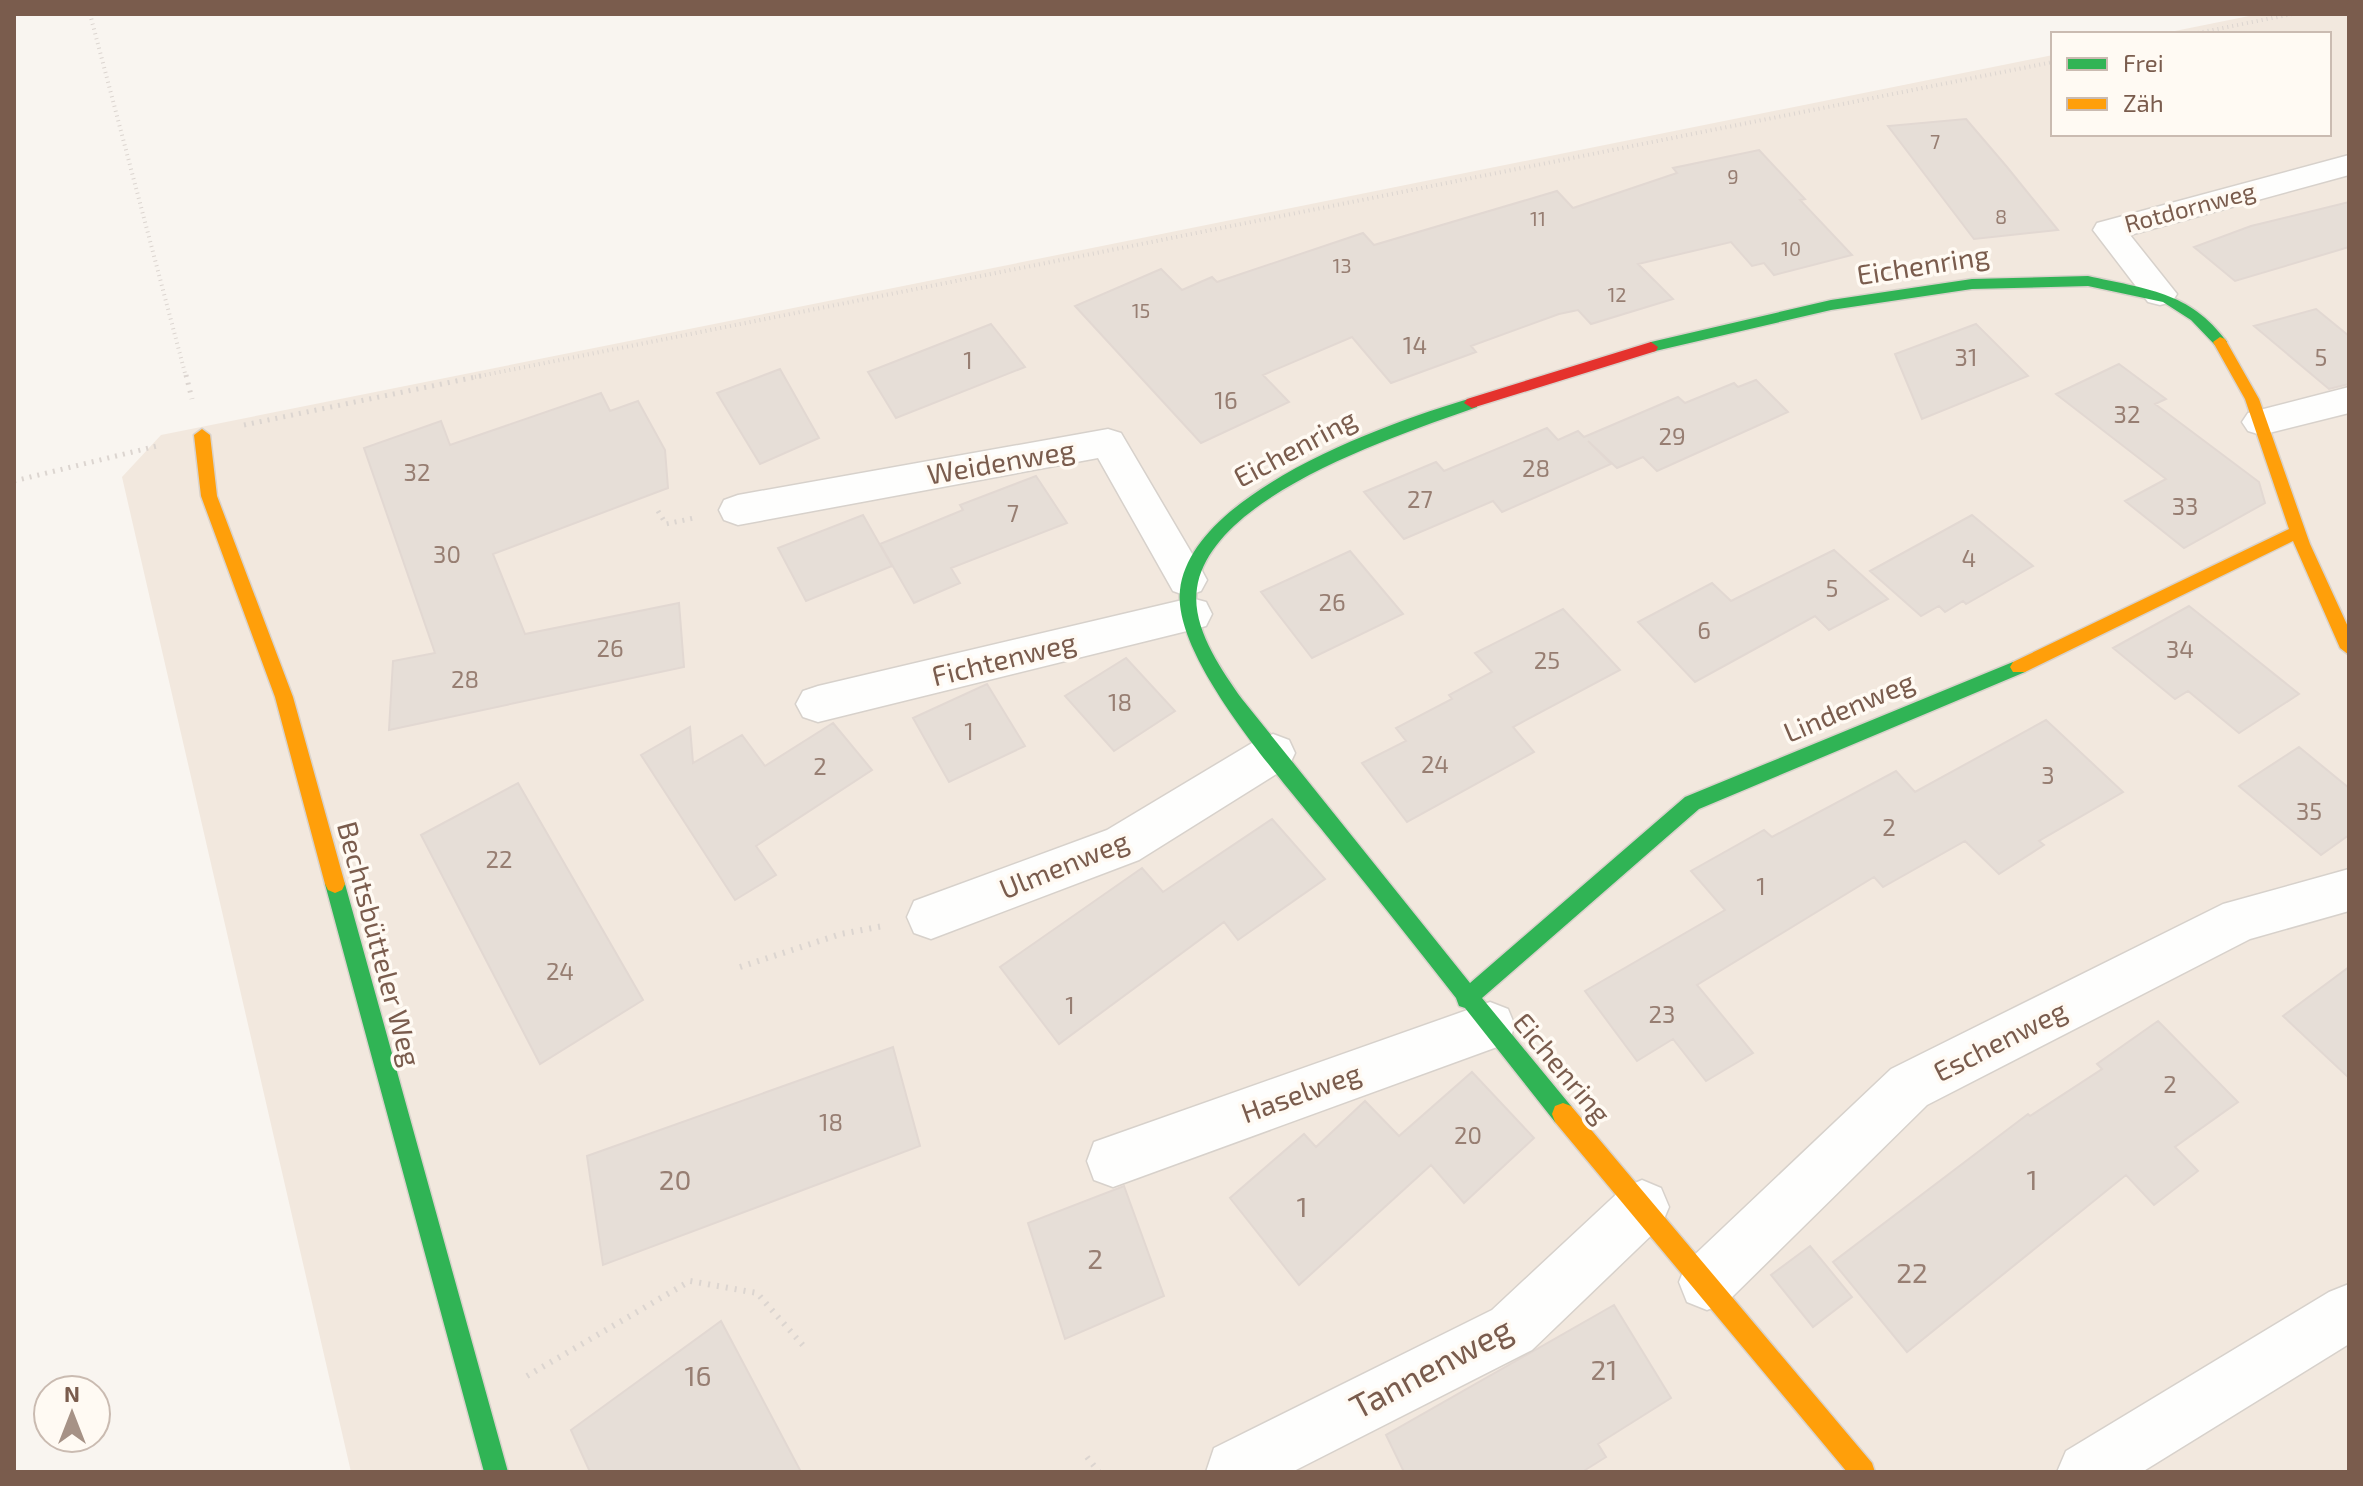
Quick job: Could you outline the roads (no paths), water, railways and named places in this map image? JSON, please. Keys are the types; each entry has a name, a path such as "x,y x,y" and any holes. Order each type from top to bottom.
{"street":[{"name":"Rotdornweg","path":"2160,294 2109,230 2349,165"},
{"name":"Eichenring","path":"1863,1472 1478,1012 1273,753 1228,687 1189,597 1200,547 1218,526 1242,507 1308,468 1433,414 1541,379 1735,327 1966,282 2096,281 2160,294 2198,319 2230,353 2261,422 2297,532 2349,648"},
{"path":"2261,422 2349,400"},
{"name":"Bechtsbütteler Weg","path":"202,435 209,496 284,697 496,1472"},
{"name":"Weidenweg","path":"738,510 1108,443 1189,597"},
{"name":"Lindenweg","path":"1478,1012 1692,803 2014,669 2297,532"},
{"name":"Fichtenweg","path":"818,704 1189,597"},
{"name":"Ulmenweg","path":"931,917 1123,845 1273,753"},
{"name":"Eschenweg","path":"1707,1282 1909,1087 2240,920 2349,890"},
{"name":"Haselweg","path":"1113,1161 1478,1012"},
{"name":"Tannenweg","path":"1235,1469 1512,1330 1642,1207"},
{"path":"2087,1472 2349,1312"}]}
